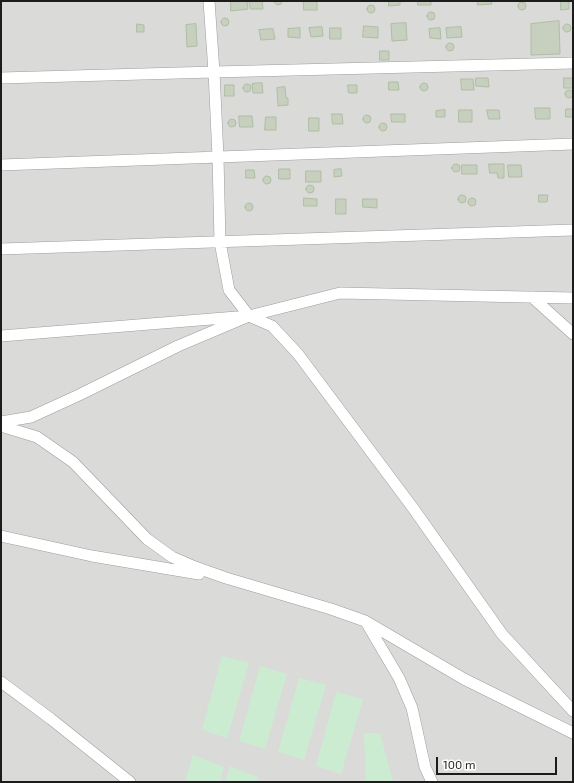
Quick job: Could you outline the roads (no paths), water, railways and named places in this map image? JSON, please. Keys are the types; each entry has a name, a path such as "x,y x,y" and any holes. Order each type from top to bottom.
{"street":[{"path":"208,1 214,72 220,242 229,290 249,316"},
{"path":"1,78 573,63"},
{"path":"1,165 573,144"},
{"path":"1,248 573,230"},
{"path":"1,422 31,417 178,346 249,316 340,292 573,298"},
{"path":"532,297 573,334"},
{"path":"1,336 249,316 272,326 298,354 413,508 502,634 573,711"},
{"path":"1,426 37,437 73,462 147,539 172,557 195,568 331,609 365,621 464,679 573,733"},
{"path":"1,536 92,556 226,578"},
{"path":"365,621 399,678 412,708 425,767 432,782"},
{"path":"1,682 51,719 130,782"}]}
